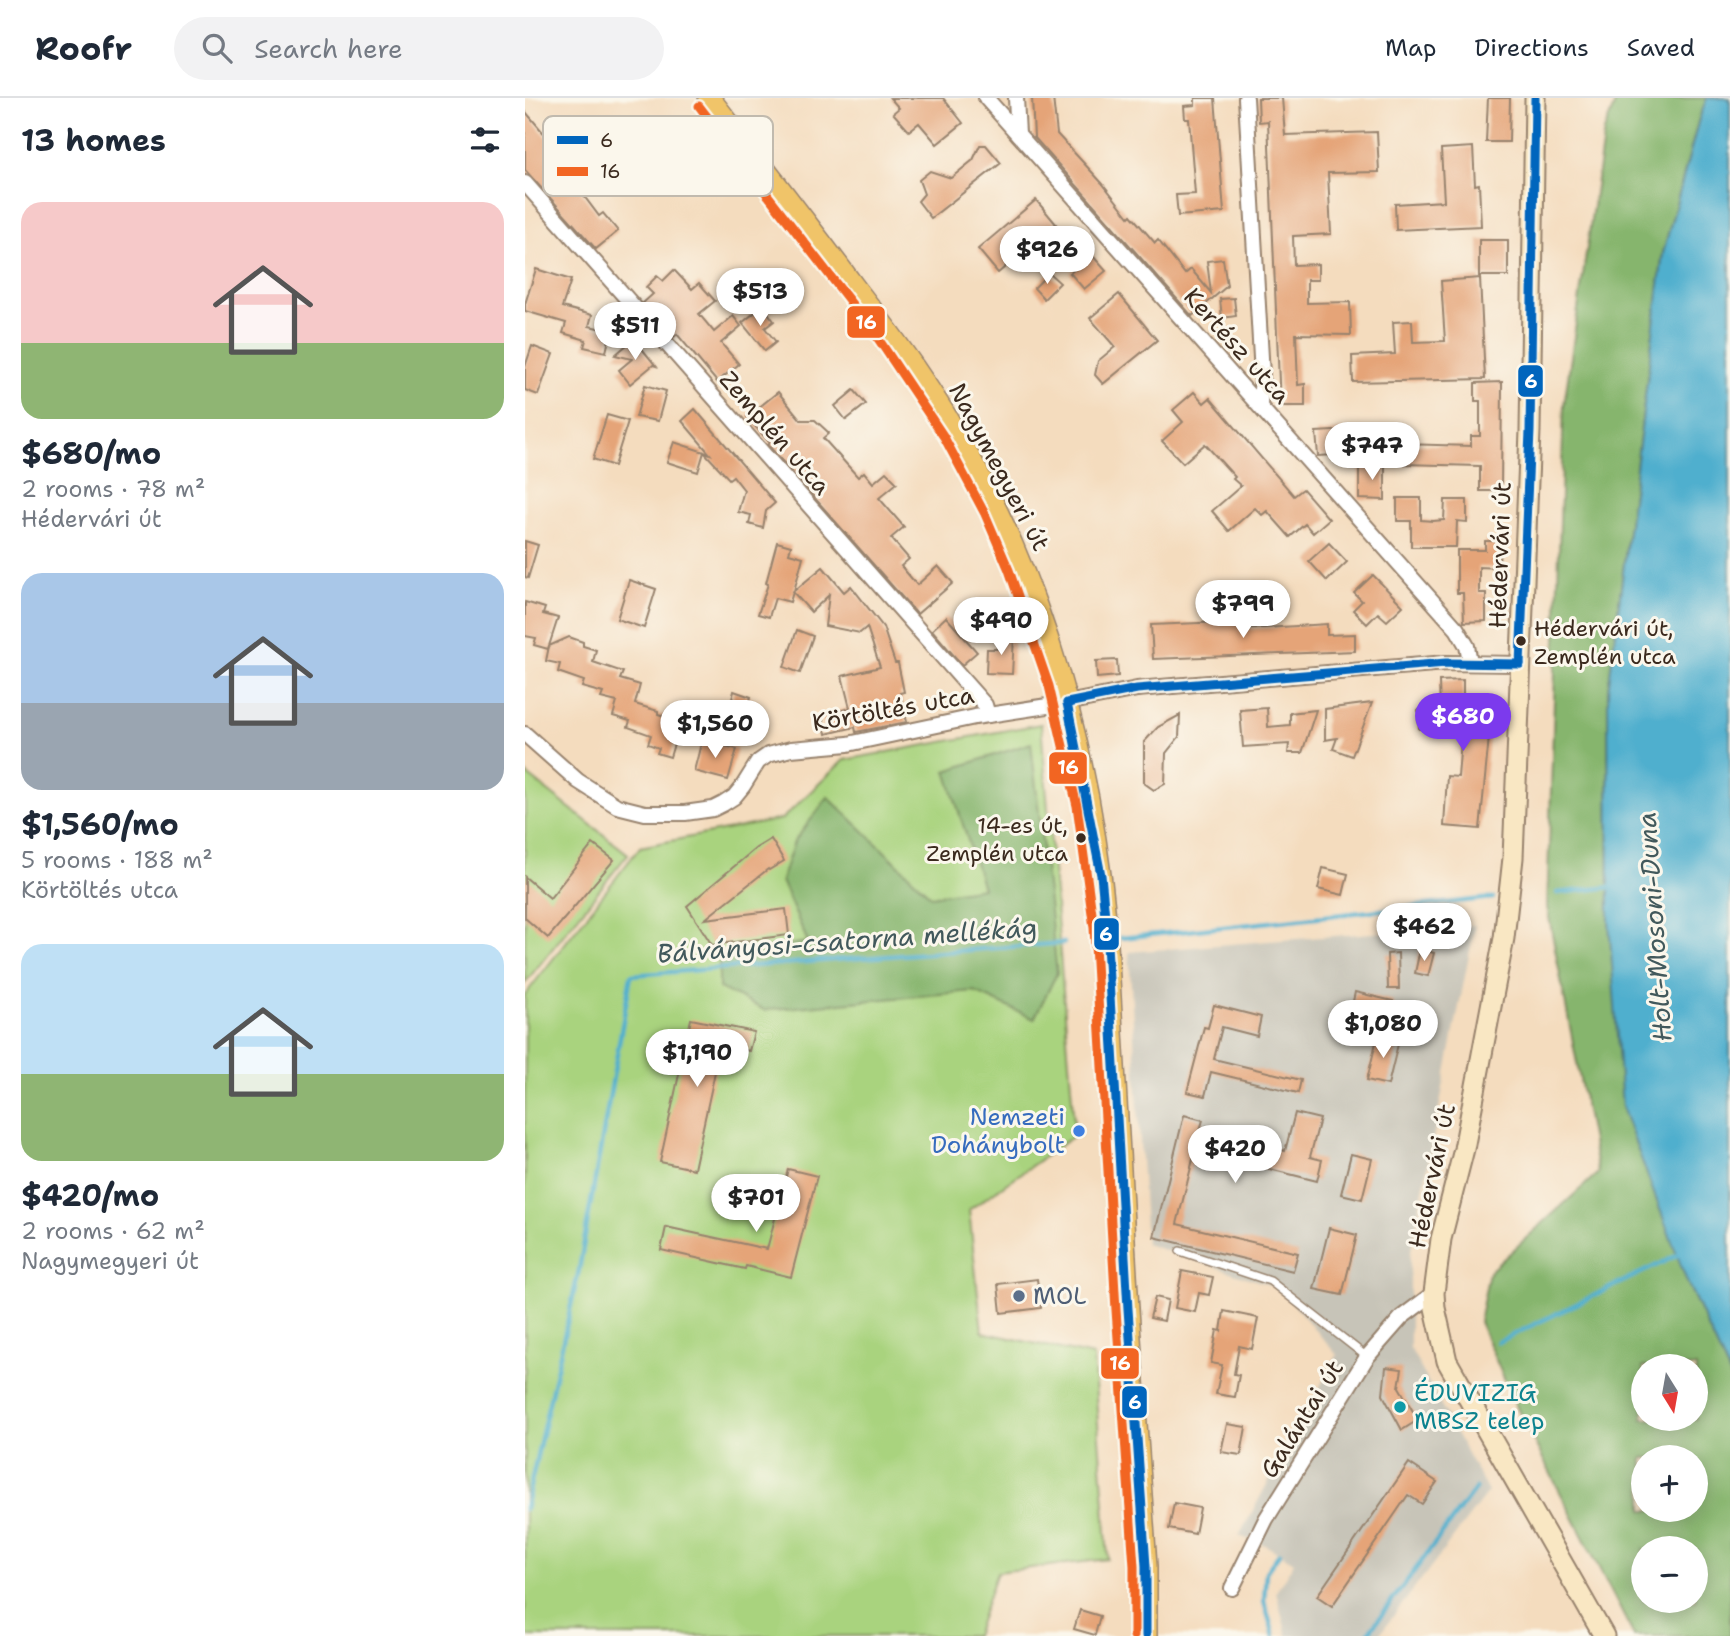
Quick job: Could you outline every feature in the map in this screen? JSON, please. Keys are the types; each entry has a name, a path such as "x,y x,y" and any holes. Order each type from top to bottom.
{"main road":[{"name":"Nagymegyeri út","path":"709,98 723,116"},
{"name":"Nagymegyeri út","path":"773,182 914,366 966,451 1026,574 1045,626 1067,704 1101,875 1106,926 1146,1566 1146,1636"}],"street":[{"name":"Kertész utca","path":"986,98 1457,629 1467,646 1470,662"},
{"path":"1016,98 1018,134"},
{"path":"1246,98 1262,375 1260,405"},
{"name":"Hédervári út","path":"1535,98 1530,432 1513,858 1504,938 1464,1149 1441,1239 1434,1293 1447,1360 1604,1636"},
{"name":"Zemplén utca","path":"525,183 985,705 988,715"},
{"path":"1067,704 1137,689 1470,662 1520,664"},
{"name":"Körtöltés utca","path":"525,734 578,781 617,806 645,813 685,813 713,808 734,797 758,762 779,751 848,744 988,715 1067,704"},
{"name":"Galántai út","path":"1232,1588 1266,1519 1367,1357 1402,1317 1434,1293"}],"lane":[{"path":"1180,1251 1270,1281 1367,1357"}],"shaded area":[{"path":"1475,925 1410,1256 1410,1348 1488,1492 1378,1636 1287,1636 1276,1592 1294,1562 1265,1545 1239,1536 1337,1355 1279,1288 1146,1244 1129,952"}],"green space":[{"path":"1617,98 1707,98 1663,253 1608,691 1609,922 1687,1282 1730,1375 1730,1636 1634,1636 1518,1410 1479,1322 1489,1272 1598,1173 1547,907 1564,405 1604,131"},
{"path":"1041,724 1075,1135 969,1210 982,1332 1093,1356 1108,1559 997,1572 975,1636 525,1636 525,995 640,847 782,819 844,760"},
{"path":"1031,743 1057,973 1034,1019 973,991 764,1010 719,988 719,955 808,942 781,881 794,842 828,797 931,896 983,888 946,771"},
{"path":"525,773 628,854 525,983"}],"water":[{"name":"Holt-Mosoni-Duna","path":"1707,98 1730,98 1730,1375 1687,1282 1622,1107 1609,922 1608,691 1663,253"}],"building":[{"path":"890,98 943,98 963,123 937,144 919,123 909,131 893,113 899,108"},
{"path":"1032,98 1053,98 1057,134 1129,217 1131,215 1155,243 1158,240 1185,274 1191,269 1211,293 1207,261 1223,259 1227,286 1192,316 1034,137"},
{"path":"1195,98 1215,98 1224,212 1178,216 1176,195 1195,194 1189,119 1185,119 1184,106 1195,105"},
{"path":"1258,98 1282,98 1285,135 1377,132 1379,172 1328,173 1331,234 1293,236 1294,265 1318,264 1318,280 1307,280 1307,303 1350,302 1351,335 1296,334 1298,385 1305,384 1305,406 1280,406 1268,121 1259,122"},
{"path":"1488,98 1510,98 1509,142 1486,142"},
{"path":"525,111 543,132 543,190 525,170"},
{"path":"980,145 986,145 1001,163 931,218 918,201 924,194 919,180 930,171 951,178 973,160"},
{"path":"1473,147 1475,185 1479,184 1481,226 1396,230 1395,204 1444,201 1441,149"},
{"path":"548,196 584,196 599,216 603,213 618,231 596,249"},
{"path":"1036,200 1056,224 998,273 978,249"},
{"path":"1078,239 1106,271 1084,289 1070,273 1079,265 1065,250"},
{"path":"1479,240 1508,240 1508,276 1479,276"},
{"path":"536,269 571,280 562,307 592,315 589,326 611,331 606,352 584,347 586,340 563,333 566,323 525,311"},
{"path":"674,270 692,289 699,283 715,301 699,314 714,332 733,316 741,326 721,343 739,364 717,382 677,334 674,337 643,303 653,294 646,287 657,276 663,281"},
{"path":"1049,273 1060,283 1044,299 1034,288"},
{"path":"1480,278 1485,379 1353,382 1352,356 1395,354 1393,322 1412,321 1413,342 1445,341 1441,281"},
{"path":"1119,294 1157,340 1103,384 1095,375 1098,361 1115,347 1090,318"},
{"path":"1234,298 1236,316 1222,318 1220,299"},
{"path":"763,306 774,321 765,328 776,342 765,351 742,323"},
{"path":"634,339 656,366 653,365 630,384 619,370 632,359 615,355"},
{"path":"532,346 553,354 538,395 525,390 525,367"},
{"path":"1502,382 1501,491 1480,491 1480,466 1403,464 1403,444 1471,446 1471,436 1480,436 1480,401 1475,401 1475,383"},
{"path":"645,385 666,391 658,421 636,417"},
{"path":"854,390 866,404 846,420 835,406"},
{"path":"778,392 801,420 815,420 829,433 823,438 858,477 864,472 873,483 886,472 897,483 879,498 904,527 891,538 909,559 901,566 917,585 938,566 953,583 917,614 768,445 770,443 747,417"},
{"path":"1194,392 1204,403 1210,398 1294,496 1303,489 1329,519 1313,533 1305,524 1290,537 1267,511 1262,515 1255,508 1229,531 1212,511 1241,486 1233,479 1235,477 1205,444 1183,463 1162,441 1183,422 1173,410"},
{"path":"695,409 775,503 766,511 763,528 749,524 751,515 738,512 744,490 733,476 729,479 704,452 710,454 682,421"},
{"path":"607,415 628,421 614,466 593,459"},
{"path":"1350,430 1351,454 1318,456 1316,432"},
{"path":"674,442 704,452 698,472 667,462"},
{"path":"1359,465 1385,465 1385,500 1359,499"},
{"path":"1397,498 1421,498 1421,520 1433,521 1444,520 1445,500 1467,500 1467,522 1457,521 1456,547 1411,547 1411,521 1397,521"},
{"path":"525,541 538,545 528,578 525,577"},
{"path":"1485,541 1500,541 1499,568 1479,567 1479,593 1486,593 1486,621 1464,622 1463,593 1457,593 1457,550 1485,550"},
{"path":"777,542 791,546 789,553 803,557 794,591 823,567 844,592 851,586 883,627 895,663 898,663 904,692 900,693 907,722 856,732 855,727 826,734 822,715 850,708 842,676 880,667 867,627 860,633 825,626 829,595 811,612 793,592 790,602 775,598 769,617 758,614"},
{"path":"1329,543 1347,562 1327,581 1309,561"},
{"path":"1373,575 1403,606 1387,621 1378,613 1367,624 1353,610 1362,601 1354,593"},
{"path":"629,580 656,589 644,628 617,619"},
{"path":"525,602 545,608 543,614 558,618 548,649 534,645 536,638 525,636"},
{"path":"946,617 977,652 962,665 932,630"},
{"path":"1249,621 1250,629 1327,624 1327,635 1355,634 1355,651 1153,659 1151,625"},
{"path":"797,630 813,636 800,673 784,667"},
{"path":"998,636 1014,637 1012,674 986,673 987,649 997,649"},
{"path":"569,637 596,650 593,662 623,672 620,679 640,685 635,704 681,721 670,757 657,753 659,748 648,744 651,735 628,727 630,721 613,716 617,702 601,698 603,693 582,687 584,681 558,672 560,664 546,661 549,646"},
{"path":"1117,660 1118,676 1097,678 1096,661"},
{"path":"1463,680 1463,711 1500,710 1500,727 1490,727 1480,829 1444,826 1447,776 1458,777 1462,728 1419,729 1418,710 1440,710 1439,681"},
{"path":"734,691 751,697 747,712 730,707"},
{"path":"1372,703 1352,756 1333,749 1337,738 1325,740 1325,709"},
{"path":"1267,708 1268,727 1290,725 1290,713 1316,710 1302,753 1288,753 1289,744 1243,747 1240,710"},
{"path":"1180,715 1179,737 1166,753 1165,784 1154,790 1144,783 1144,742 1158,727"},
{"path":"702,740 737,749 728,780 694,771"},
{"path":"771,839 784,861 768,869 705,919 786,909 789,935 712,945 687,906 756,848"},
{"path":"593,844 614,860 548,938 525,918 525,877 550,898"},
{"path":"1323,868 1348,874 1343,895 1318,889"},
{"path":"1420,949 1434,953 1428,976 1415,973"},
{"path":"1398,953 1399,989 1388,989 1387,954"},
{"path":"1355,992 1393,1001 1390,1015 1352,1006"},
{"path":"1214,1005 1261,1017 1257,1036 1222,1027 1214,1059 1301,1080 1298,1093 1211,1072 1205,1096 1187,1092 1204,1027 1208,1028"},
{"path":"691,1019 754,1032 749,1051 721,1044 694,1169 660,1162"},
{"path":"1378,1034 1399,1040 1388,1085 1367,1080"},
{"path":"1295,1113 1320,1119 1310,1157 1322,1160 1317,1181 1218,1156 1220,1149 1197,1143 1177,1224 1298,1253 1293,1271 1154,1237 1184,1115 1203,1120 1200,1130 1285,1151"},
{"path":"1351,1154 1372,1159 1362,1199 1341,1194"},
{"path":"788,1169 817,1176 791,1277 661,1250 666,1227 767,1249"},
{"path":"1329,1228 1357,1235 1342,1295 1314,1289"},
{"path":"1182,1271 1213,1277 1209,1295 1199,1293 1195,1312 1175,1308"},
{"name":"MOL","path":"1037,1279 1041,1308 1001,1313 998,1284"},
{"path":"1155,1297 1168,1300 1164,1321 1150,1318"},
{"path":"1224,1311 1258,1318 1252,1349 1239,1346 1234,1374 1239,1375 1235,1397 1216,1394 1222,1365 1211,1363 1217,1330 1221,1331"},
{"name":"ÉDUVIZIG MBSZ telep","path":"1386,1367 1402,1369 1399,1387 1418,1420 1402,1430 1383,1395"},
{"path":"1227,1424 1246,1427 1241,1455 1221,1452"},
{"path":"1409,1463 1437,1482 1422,1504 1408,1495 1332,1606 1317,1596"},
{"path":"1174,1503 1200,1508 1195,1534 1169,1529"},
{"path":"1080,1610 1100,1616 1095,1635 1074,1629"}],"waterway":[{"name":"Bálványosi-csatorna mellékág","path":"1557,893 1612,887"},
{"name":"Bálványosi-csatorna mellékág","path":"1121,938 1493,898"},
{"name":"Bálványosi-csatorna mellékág","path":"525,1509 579,1270 631,975 1064,943"},
{"path":"1498,1342 1680,1254"},
{"path":"1366,1636 1476,1488"},
{"path":"1274,1636 1264,1601 1266,1572 1279,1554"}],"transit line":[{"name":"6","path":"1520,664 1530,431 1535,98"},
{"name":"16","path":"699,106 707,116"},
{"name":"16","path":"768,196 875,334 944,437 985,514 1009,570 1049,686 1077,806 1094,928 1134,1566 1134,1636"},
{"name":"6","path":"1067,703 1137,689 1446,663 1520,664"},
{"name":"6","path":"1067,703 1101,875 1106,927 1146,1566 1146,1636"}],"place":[{"name":"Hédervári út, Zemplén utca","path":"1521,641"},
{"name":"14-es út, Zemplén utca","path":"1081,838"},
{"name":"Nemzeti Dohánybolt","path":"1079,1131"},
{"name":"MOL","path":"1019,1296"},
{"name":"ÉDUVIZIG MBSZ telep","path":"1400,1407"}]}
